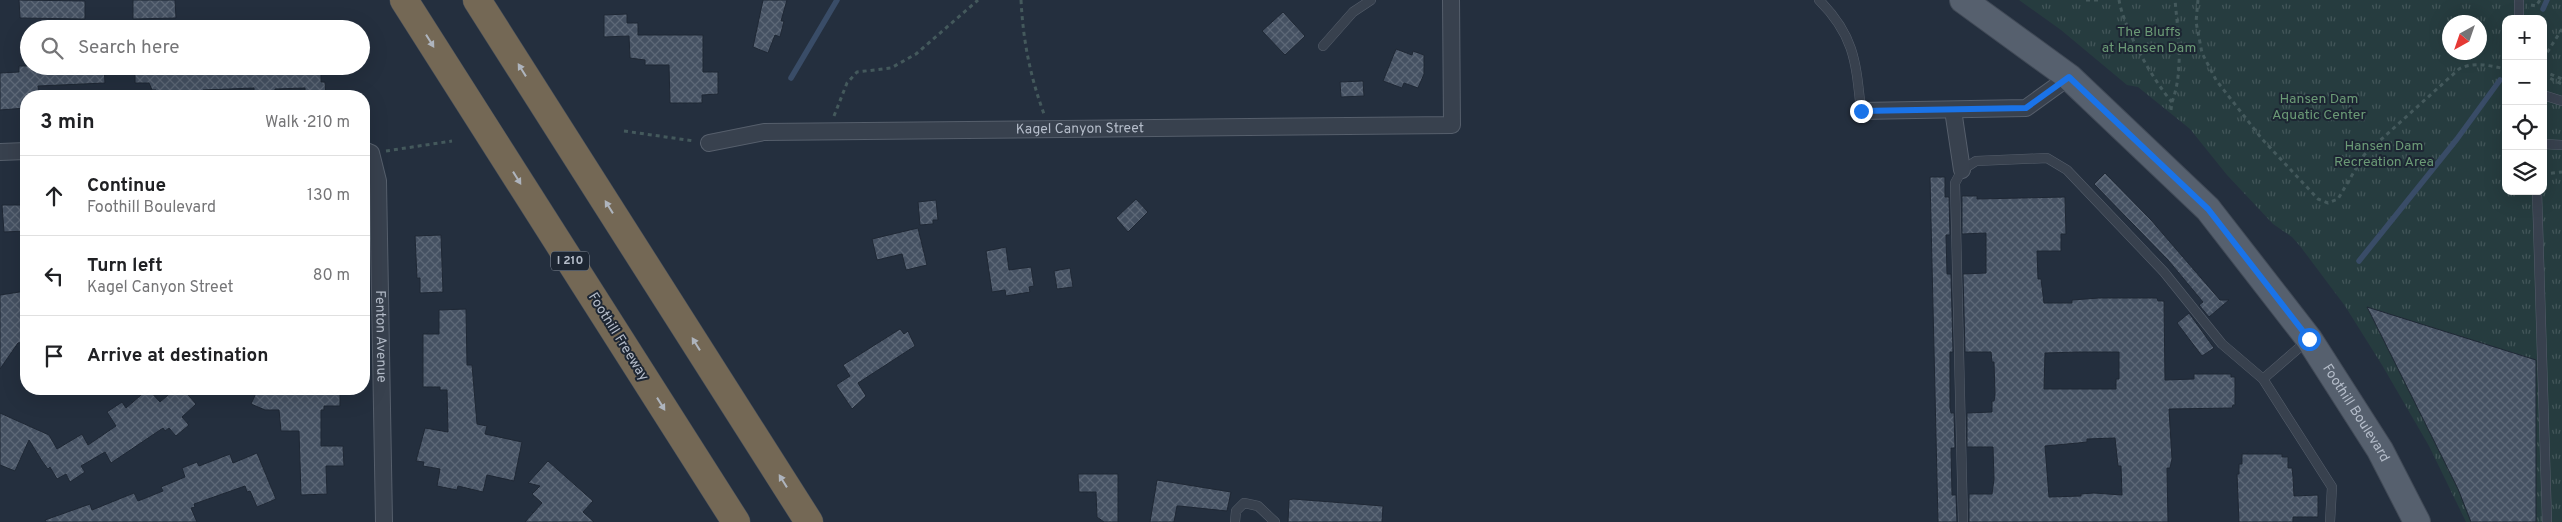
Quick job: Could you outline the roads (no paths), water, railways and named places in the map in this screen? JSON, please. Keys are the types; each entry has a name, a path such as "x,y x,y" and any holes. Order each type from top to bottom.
{"highway":[{"name":"Foothill Freeway","path":"404,0 736,522"},
{"path":"477,0 809,522"}],"main road":[{"name":"Foothill Boulevard","path":"1963,0 2069,77 2208,209 2309,339 2380,450 2417,522"}],"street":[{"name":"Kagel Canyon Street","path":"709,143 764,132 1452,125 1451,0"},
{"path":"1861,111 2026,108 2069,77"},
{"path":"1953,110 1962,170"},
{"path":"0,152 20,151"},
{"name":"Fenton Avenue","path":"370,160 378,181 383,522"},
{"path":"383,522 396,522"}],"lane":[{"path":"1323,46 1353,12 1371,0"},
{"path":"1819,0 1848,36 1857,72 1861,111"},
{"path":"2519,0 2519,15"},
{"path":"2547,96 2562,101"},
{"path":"2547,147 2562,145"},
{"path":"1963,522 1955,183 1962,170 1976,161 2047,158 2067,170 2164,272 2222,344 2263,379 2332,487 2330,522"},
{"path":"2536,195 2547,522"},
{"path":"2263,379 2309,339"},
{"path":"1235,522 1236,511 1244,503 1258,506 1275,522"}],"waterway":[{"path":"791,78 837,0"},
{"path":"2543,9 2547,0"},
{"path":"2359,261 2457,139 2500,80"}],"park label":[{"name":"The Bluffs at Hansen Dam","path":"2149,40"},
{"name":"Hansen Dam Aquatic Center","path":"2319,108"},
{"name":"Hansen Dam Recreation Area","path":"2384,154"}]}
